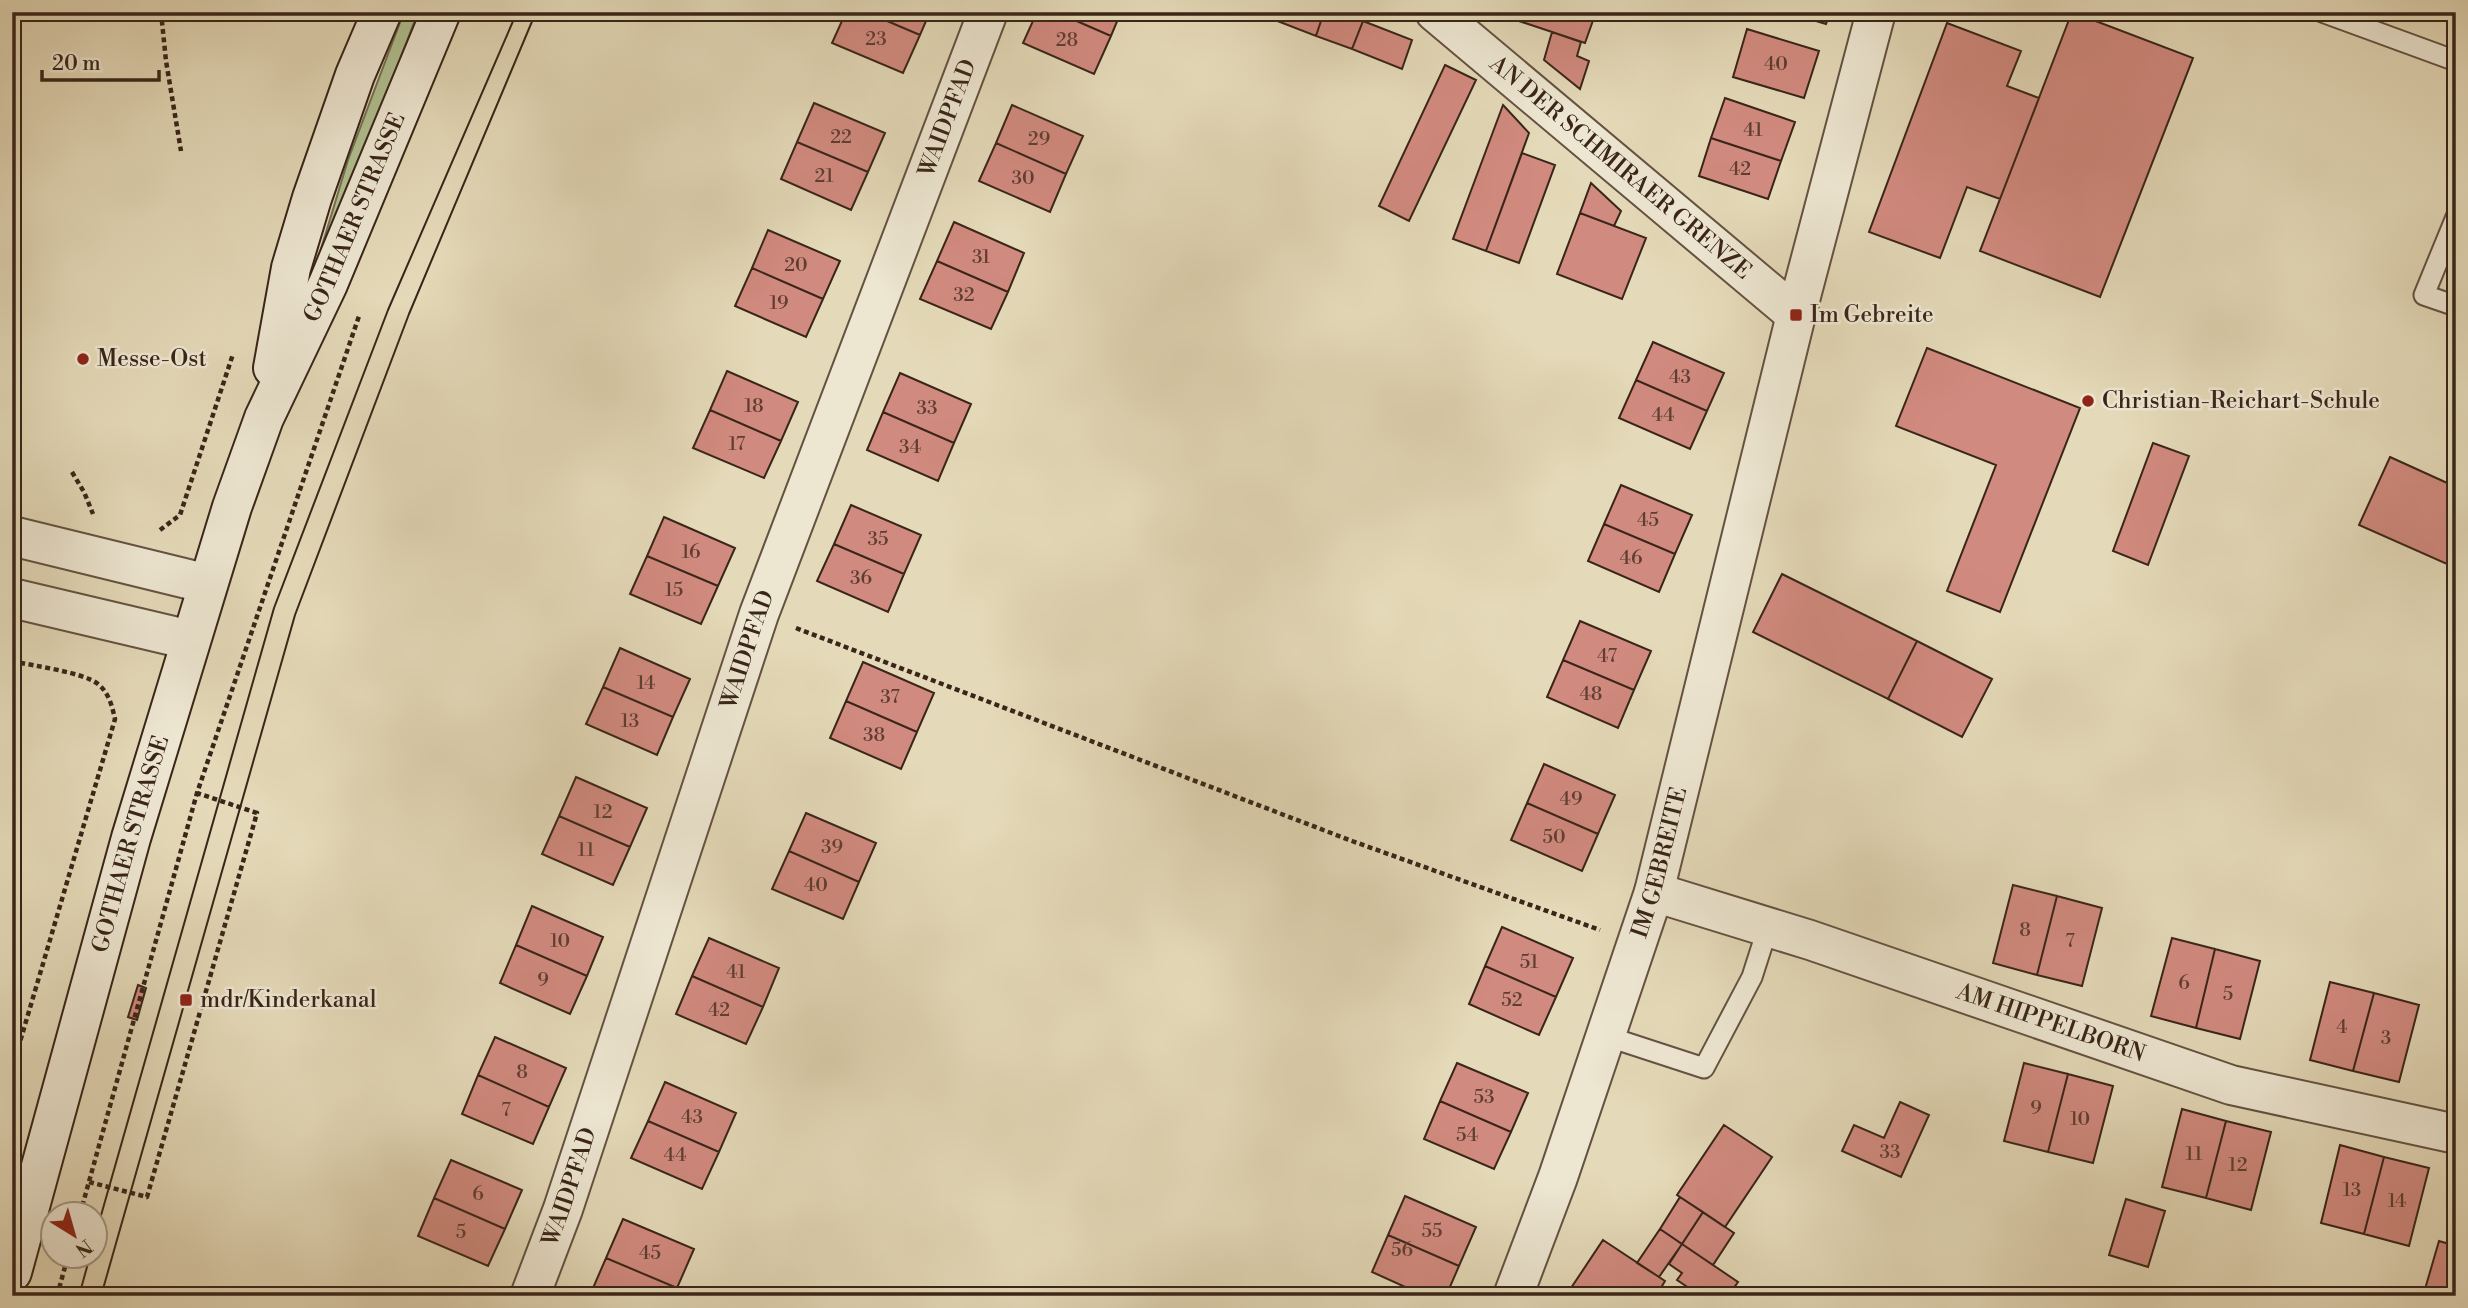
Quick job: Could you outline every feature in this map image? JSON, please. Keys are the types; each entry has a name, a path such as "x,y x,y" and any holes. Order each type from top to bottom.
{"street":[{"name":"GOTHAER STRASSE","path":"264,418 291,268 355,75 382,12"},
{"name":"GOTHAER STRASSE","path":"12,1272 131,838 190,640 264,418 328,284 441,12"},
{"name":"WAIDPFAD","path":"530,1296 563,1209 759,614 988,12"},
{"name":"IM GEBREITE","path":"1513,1296 1558,1177 1654,892 1796,315 1876,12"},
{"name":"AN DER SCHMIRAER GRENZE","path":"1442,14 1796,315"},
{"path":"12,536 208,584"},
{"path":"12,598 190,640"},
{"name":"AM HIPPELBORN","path":"1654,892 1768,927 2231,1085 2456,1134"}],"lane":[{"path":"2322,12 2456,61"},
{"path":"2456,216 2424,295 2456,306"},
{"path":"1606,1035 1704,1068 1752,977 1768,927"}],"path":[{"path":"161,12 181,151"},
{"path":"84,1200 197,793 364,303"},
{"path":"72,472 91,510"},
{"path":"759,614 1352,841 1637,944"},
{"path":"12,661 85,678 99,685 111,701 116,719 12,1069"},
{"path":"89,1182 148,1197 257,813 197,793"},
{"path":"57,1296 64,1270"}],"green space":[{"path":"404,12 418,12 328,250 321,249 348,160"}],"building":[{"path":"846,12 866,12 920,35 903,73 832,43"},
{"path":"866,12 930,12 920,35"},
{"path":"1037,12 1056,12 1111,36 1094,74 1023,43"},
{"path":"1056,12 1121,12 1111,36"},
{"path":"1254,12 1324,12 1316,36"},
{"path":"1324,12 1338,12 1363,21 1352,49 1316,36"},
{"path":"1515,12 1596,12 1585,43 1513,19"},
{"path":"1786,12 1830,12 1826,24"},
{"path":"2072,12 2193,58 2100,297 1980,251"},
{"path":"1363,21 1412,40 1402,69 1352,49"},
{"path":"1947,23 2021,51 2007,86 2039,98 2000,199 1967,187 1940,258 1869,232"},
{"path":"1747,29 1819,51 1804,98 1733,77"},
{"path":"1552,32 1581,42 1577,56 1589,61 1580,89 1544,60"},
{"path":"1445,65 1476,80 1409,221 1379,206"},
{"path":"1725,98 1795,122 1781,161 1711,138"},
{"path":"814,103 885,133 868,172 797,142"},
{"path":"1012,105 1083,136 1066,174 996,143"},
{"path":"1503,105 1529,133 1486,251 1453,239"},
{"path":"1711,138 1781,161 1768,199 1699,176"},
{"path":"797,142 868,172 851,210 781,179"},
{"path":"996,143 1066,174 1050,212 979,181"},
{"path":"1522,153 1555,165 1519,263 1486,251"},
{"path":"1591,183 1621,211 1614,226 1580,213"},
{"path":"1580,213 1646,238 1622,299 1557,274"},
{"path":"954,222 1024,253 1008,292 937,261"},
{"path":"768,230 840,261 823,299 752,268"},
{"path":"937,261 1008,292 991,329 920,299"},
{"path":"752,268 823,299 806,337 735,306"},
{"path":"1653,342 1724,373 1707,411 1636,380"},
{"path":"1927,348 2080,408 2000,612 1947,591 1996,465 1896,426"},
{"path":"727,371 798,402 781,441 710,410"},
{"path":"900,373 971,404 954,443 883,412"},
{"path":"1636,380 1707,411 1690,449 1619,418"},
{"path":"710,410 781,441 764,478 693,448"},
{"path":"883,412 954,443 938,481 867,450"},
{"path":"2153,443 2189,456 2148,565 2113,551"},
{"path":"2390,457 2456,487 2456,568 2359,525"},
{"path":"1621,485 1692,515 1675,554 1604,524"},
{"path":"851,505 921,535 904,574 834,544"},
{"path":"664,517 735,548 718,586 647,556"},
{"path":"1604,524 1675,554 1659,592 1588,561"},
{"path":"834,544 904,574 888,612 817,581"},
{"path":"647,556 718,586 701,624 630,594"},
{"path":"1782,574 1917,641 1888,699 1753,632"},
{"path":"1580,621 1651,651 1634,690 1563,660"},
{"path":"1917,641 1992,679 1962,737 1888,699"},
{"path":"620,648 690,679 673,717 603,687"},
{"path":"1563,660 1634,690 1618,728 1547,697"},
{"path":"863,662 934,693 917,732 846,701"},
{"path":"603,687 673,717 657,755 586,724"},
{"path":"846,701 917,732 901,769 830,738"},
{"path":"1544,764 1615,795 1598,834 1527,803"},
{"path":"576,777 647,808 630,847 559,816"},
{"path":"1527,803 1598,834 1582,871 1511,840"},
{"path":"806,813 876,843 859,882 789,851"},
{"path":"559,816 630,847 613,885 542,854"},
{"path":"789,851 859,882 843,919 772,889"},
{"path":"2013,885 2057,896 2037,975 1993,963"},
{"path":"2057,896 2102,908 2082,986 2037,975"},
{"path":"532,906 603,937 587,976 516,945"},
{"path":"1502,927 1573,958 1556,997 1485,966"},
{"path":"709,938 779,968 763,1007 692,976"},
{"path":"2172,938 2215,949 2196,1028 2151,1016"},
{"path":"516,945 587,976 570,1014 500,983"},
{"path":"2215,949 2260,961 2240,1039 2196,1028"},
{"path":"1485,966 1556,997 1539,1035 1469,1004"},
{"path":"692,976 763,1007 746,1044 676,1014"},
{"path":"2330,982 2374,993 2353,1071 2310,1060"},
{"path":"138,985 146,988 137,1020 128,1017"},
{"path":"2374,993 2419,1005 2399,1082 2353,1071"},
{"path":"495,1037 566,1068 549,1107 478,1075"},
{"path":"1457,1063 1528,1093 1511,1132 1440,1101"},
{"path":"2024,1063 2068,1074 2048,1152 2004,1141"},
{"path":"2068,1074 2113,1086 2093,1163 2048,1152"},
{"path":"478,1075 549,1107 533,1144 462,1114"},
{"path":"665,1082 736,1113 719,1152 648,1121"},
{"path":"1440,1101 1511,1132 1494,1169 1424,1139"},
{"path":"1900,1102 1929,1115 1901,1177 1842,1151 1854,1125 1884,1138"},
{"path":"2182,1109 2226,1121 2206,1198 2162,1187"},
{"path":"648,1121 719,1152 702,1189 631,1158"},
{"path":"2226,1121 2271,1132 2251,1210 2206,1198"},
{"path":"1724,1125 1772,1157 1725,1227 1677,1195"},
{"path":"2340,1145 2384,1157 2364,1234 2321,1223"},
{"path":"2384,1157 2429,1168 2409,1246 2364,1234"},
{"path":"451,1160 522,1190 505,1229 434,1198"},
{"path":"1405,1196 1476,1227 1459,1266 1388,1235"},
{"path":"1680,1197 1703,1212 1682,1244 1660,1229"},
{"path":"434,1198 505,1229 488,1266 418,1236"},
{"path":"2126,1199 2165,1211 2148,1267 2109,1255"},
{"path":"1703,1212 1734,1233 1713,1265 1682,1244"},
{"path":"623,1219 694,1249 677,1288 606,1258"},
{"path":"1660,1229 1682,1244 1659,1277 1637,1263"},
{"path":"1388,1235 1459,1266 1446,1296 1425,1296 1372,1272"},
{"path":"1603,1240 1665,1281 1656,1296 1584,1296 1571,1288"},
{"path":"2439,1241 2456,1246 2456,1274 2449,1296 2423,1296"},
{"path":"1682,1244 1738,1282 1728,1296 1701,1296 1677,1280 1682,1273 1669,1264"},
{"path":"606,1258 677,1288 674,1296 590,1295"}],"tram line":[{"path":"105,1200 274,608 388,310 517,12"},
{"path":"101,1296 295,615 409,314 536,12"},
{"path":"79,1296 86,1270"}],"place":[{"name":"Im Gebreite","path":"1796,315"},
{"name":"Messe-Ost","path":"83,359"},
{"name":"Christian-Reichart-Schule","path":"2088,401"},
{"name":"mdr/Kinderkanal","path":"186,1000"}]}
